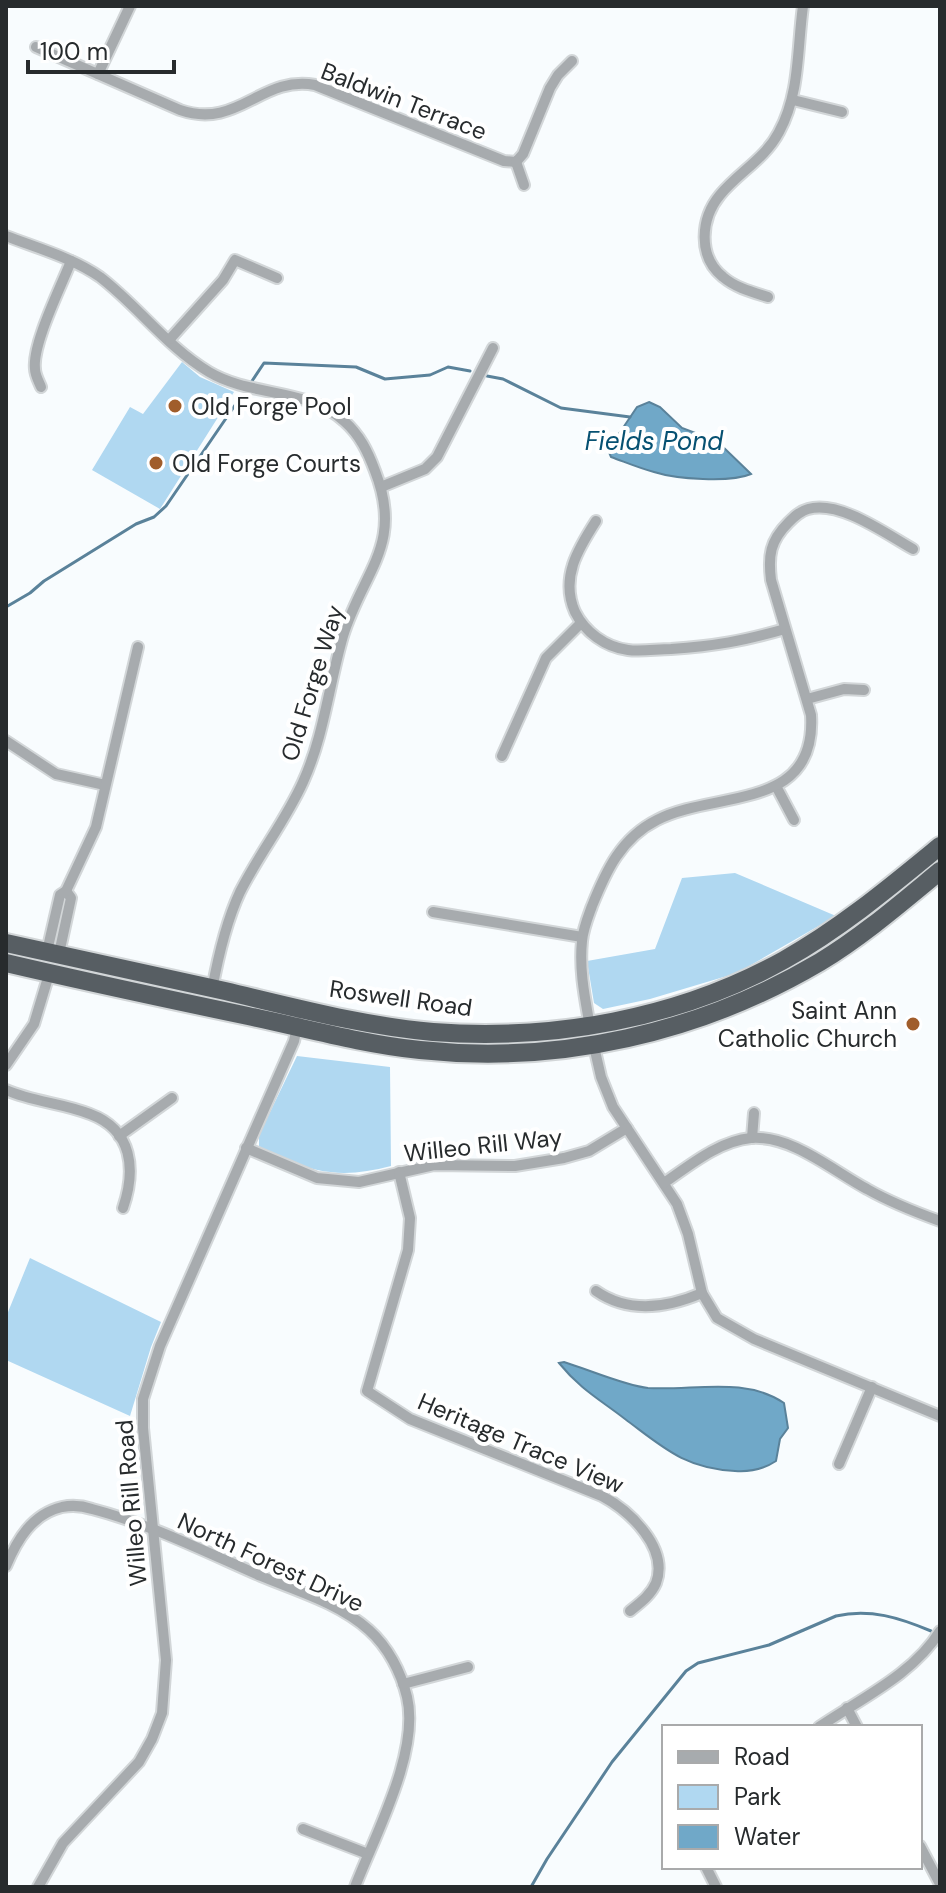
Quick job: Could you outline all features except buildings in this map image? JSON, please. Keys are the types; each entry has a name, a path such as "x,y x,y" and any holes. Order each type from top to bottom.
{"highway":[{"name":"Roswell Road","path":"6,963 209,1008 299,1018 431,1032 521,1033 590,1025 686,1002 782,961 849,918 940,846"},
{"name":"Roswell Road","path":"6,943 212,989 378,1044 448,1053 525,1053 593,1045 677,1026 772,987 854,940 940,871"}],"street":[{"path":"98,74 130,6"},
{"path":"768,297 738,287 712,265 705,247 704,226 710,208 722,192 769,149 793,100 803,6"},
{"name":"Baldwin Terrace","path":"36,47 180,110 201,115 229,111 284,85 301,82 315,85 504,161 516,162"},
{"path":"524,185 516,162 523,154 558,75 572,61"},
{"path":"793,100 842,112"},
{"name":"Old Forge Way","path":"6,236 71,261 99,276 207,371 227,381 308,401 338,415 362,441 381,487 386,512 383,546 345,633 317,744 303,782 240,892 225,937 209,1008"},
{"path":"170,339 223,280 235,260 277,278"},
{"path":"41,387 35,369 37,354 71,261"},
{"path":"381,487 425,469 437,457 493,348"},
{"path":"913,549 840,511 818,508 799,513 776,536 769,558 771,580 807,699 812,729 806,755 787,780 776,786 670,814 642,829 621,848 606,872 582,937 582,979 593,1045 607,1093 683,1219 702,1293 717,1318 754,1339 940,1416"},
{"path":"596,521 573,560 569,584 573,608 581,623 598,639 629,650 724,645 785,629"},
{"path":"502,756 546,658 581,623"},
{"path":"6,1065 34,1024 53,954 48,947 60,895 66,891 93,834 138,647"},
{"path":"807,699 844,689 864,690"},
{"path":"6,741 56,774 105,785"},
{"path":"776,786 794,820"},
{"path":"433,912 582,937"},
{"name":"Willeo Rill Road","path":"38,1887 54,1854 131,1772 158,1726 164,1703 166,1671 143,1428 146,1387 160,1346 294,1041 299,1018"},
{"path":"6,1090 32,1100 90,1114 119,1136 131,1167 131,1183 123,1208"},
{"path":"119,1136 172,1098"},
{"path":"752,1138 754,1113"},
{"name":"Willeo Rill Way","path":"246,1148 327,1180 359,1182 434,1165 515,1166 552,1160 589,1151 627,1128"},
{"path":"664,1183 713,1151 735,1141 770,1139 796,1149 886,1199 940,1221"},
{"name":"Heritage Trace View","path":"399,1172 410,1218 408,1250 367,1391 410,1419 602,1496 625,1510 647,1535 658,1566 652,1592 630,1611"},
{"path":"596,1291 620,1304 654,1307 673,1304 702,1293"},
{"path":"839,1464 872,1387"},
{"name":"North Forest Drive","path":"6,1566 15,1546 31,1524 61,1507 94,1509 155,1531 345,1613 379,1639 403,1684 410,1715 407,1748 355,1887"},
{"path":"822,1725 905,1669 928,1648 940,1631"},
{"path":"403,1684 468,1667"},
{"path":"847,1708 856,1725"},
{"path":"303,1829 368,1854"},
{"path":"922,1850 940,1884"},
{"path":"707,1869 716,1887"}],"green space":[{"path":"182,362 200,377 234,392 160,509 92,470 130,407 143,414"},
{"path":"735,873 836,916 737,973 650,999 603,1009 594,1003 587,961 655,949 682,878"},
{"path":"297,1056 390,1067 391,1166 364,1172 326,1172 301,1165 259,1146 259,1135"},
{"path":"30,1258 161,1322 130,1416 6,1360 6,1317"}],"water":[{"name":"Fields Pond","path":"649,402 660,407 682,428 717,441 751,474 717,479 675,477 611,457 608,450 637,407"},
{"path":"559,1363 639,1387 735,1387 769,1395 784,1403 788,1428 780,1439 776,1461 761,1468 740,1471 688,1461 663,1447 590,1393"}],"waterway":[{"path":"252,381 264,363 356,367 385,379 430,375 448,367 470,371"},
{"path":"487,376 503,379 561,408 630,417"},
{"path":"6,607 136,524 154,517 166,506 242,395"},
{"path":"531,1887 612,1762 686,1671 698,1663 769,1645 836,1616 849,1614 885,1616 931,1631"}],"place":[{"name":"Old Forge Pool","path":"175,406"},
{"name":"Old Forge Courts","path":"156,463"},
{"name":"Saint Ann Catholic Church","path":"913,1024"}]}
